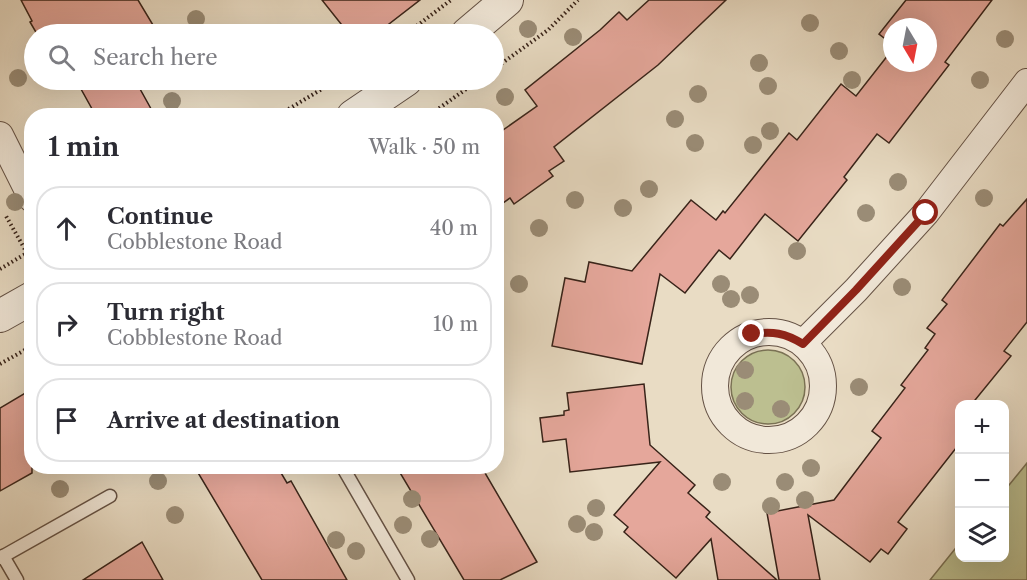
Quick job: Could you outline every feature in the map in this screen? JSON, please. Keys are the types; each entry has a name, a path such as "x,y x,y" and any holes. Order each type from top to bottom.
{"street":[{"path":"479,24 507,0"},
{"path":"803,344 926,213 1027,82"},
{"path":"365,108 391,90"},
{"path":"0,135 24,183"},
{"path":"0,316 24,302"},
{"path":"770,331 788,334 803,344 816,357 822,374 823,392 818,409 808,424 793,435 776,440 757,439 741,433 727,421 722,413 714,388 716,370 724,355 737,342 752,334 770,331"}],"lane":[{"path":"347,474 408,580"},
{"path":"17,580 2,557 110,496"}],"path":[{"path":"419,24 451,0"},
{"path":"504,62 548,30 578,0"},
{"path":"290,108 320,90"},
{"path":"439,108 465,90"},
{"path":"5,214 24,245"},
{"path":"0,269 24,256"},
{"path":"0,364 24,350"}],"green space":[{"path":"768,350 782,353 794,361 802,373 805,387 802,401 794,413 782,421 768,424 754,421 742,413 734,401 731,387 734,373 742,361 754,353"},
{"path":"1027,463 1027,580 930,580 955,549 955,562 1009,562 1009,485"}],"building":[{"path":"21,0 138,0 152,24 31,24 32,21"},
{"path":"322,0 420,0 389,24 341,24"},
{"path":"649,0 726,0 658,65 554,147 564,161 549,171 553,176 514,204 510,198 504,202 504,129 537,106 525,90 619,12 627,20"},
{"path":"906,0 992,0 945,62 949,65 889,143 877,134 844,177 847,180 798,241 765,214 730,259 719,250 685,293 660,274 642,364 552,346 565,278 585,282 589,262 632,271 691,200 716,220 723,211 725,213 789,133 797,140 841,84 856,96 883,62 883,72 937,72 937,18 892,18"},
{"path":"82,90 141,90 151,108 92,108"},
{"path":"1027,199 1027,322 1004,351 1011,356 975,400 955,400 955,449 898,522 907,529 888,554 881,549 870,562 808,515 820,580 779,580 767,513 834,500 881,438 872,431 905,388 901,385 928,350 925,348 935,334 927,328 947,304 942,300 1000,224 1003,226"},
{"path":"644,384 650,445 695,485 688,493 710,512 706,517 777,580 718,580 711,539 676,578 624,532 628,527 614,515 660,462 570,472 566,439 543,442 540,418 564,415 564,411 569,410 567,393"},
{"path":"24,394 24,474 30,474 0,491 0,408"},
{"path":"199,474 282,474 287,483 291,481 347,580 262,580"},
{"path":"401,474 486,474 537,562 500,580 464,580"},
{"path":"142,542 163,580 83,580"}],"route":[{"path":"752,334 770,331 788,334 803,344 926,213"}]}
